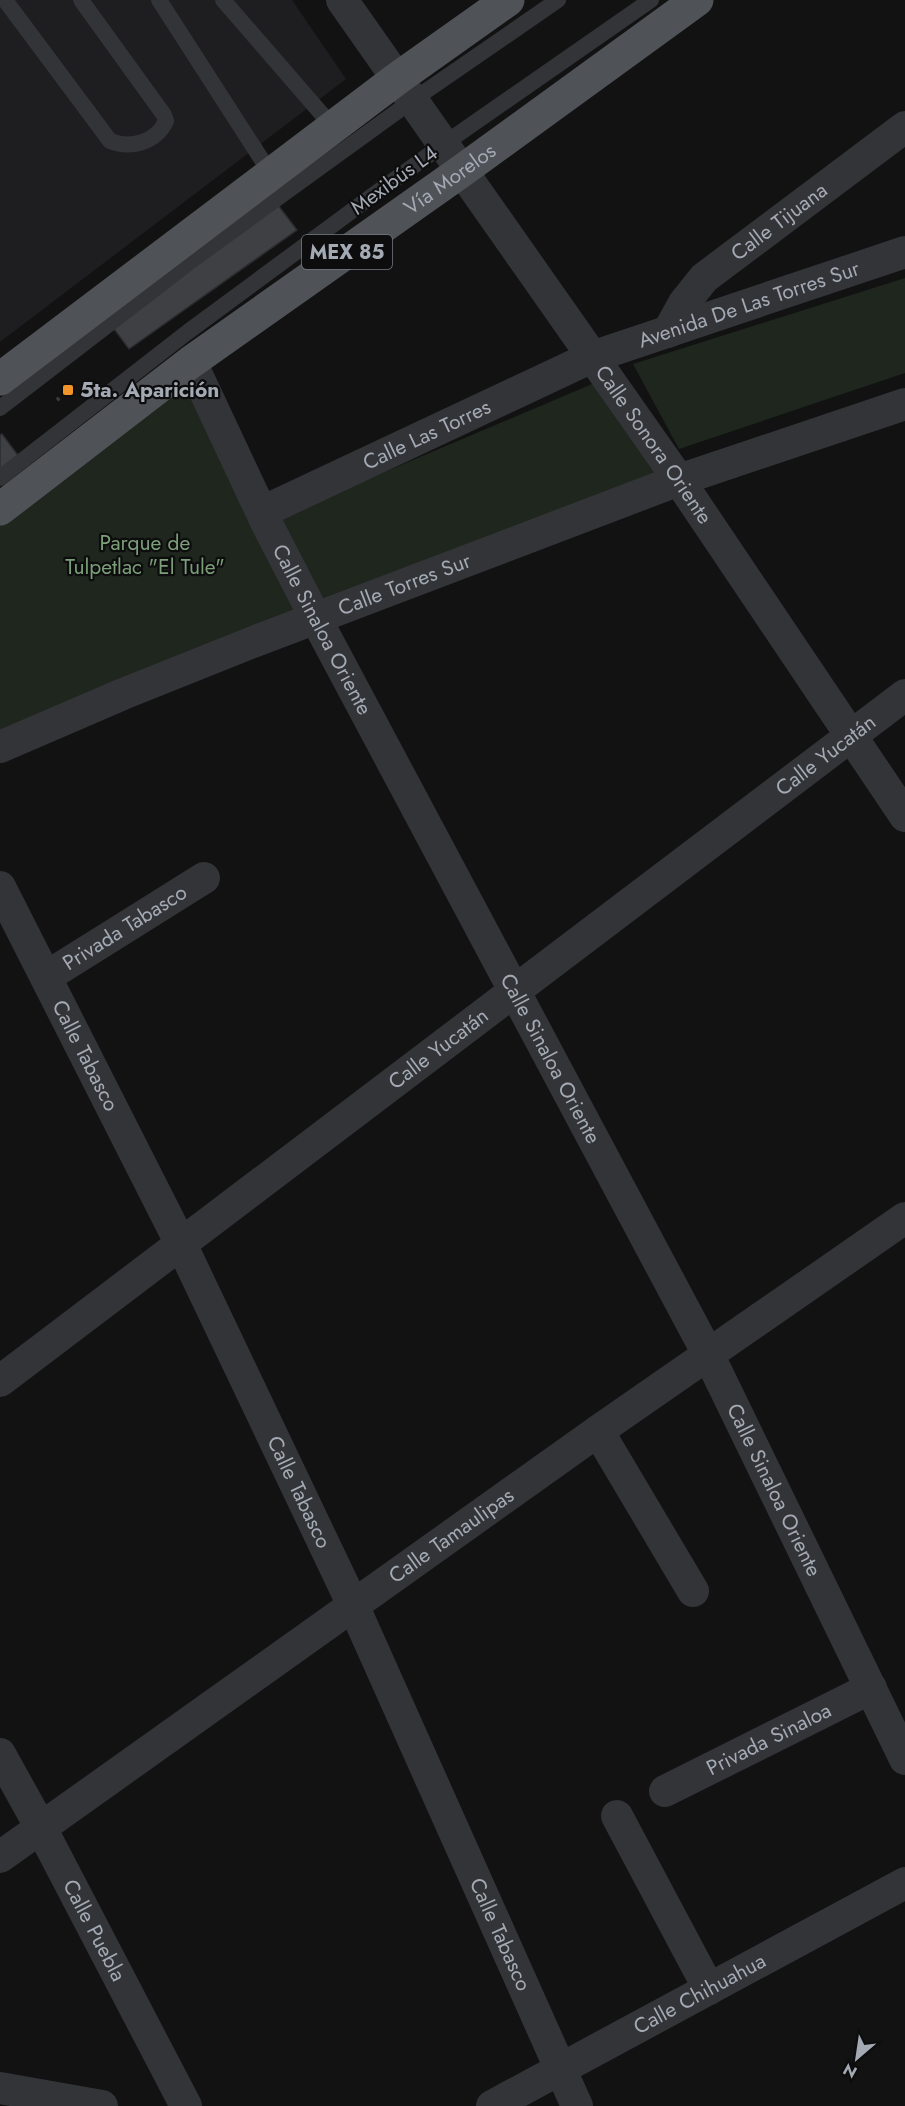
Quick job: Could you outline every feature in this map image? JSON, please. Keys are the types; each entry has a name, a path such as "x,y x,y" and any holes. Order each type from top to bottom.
{"main road":[{"path":"0,379 333,127 405,89 508,0"},
{"name":"Vía Morelos","path":"0,509 191,362 463,170 697,0"}],"street":[{"name":"Calle Sonora Oriente","path":"342,0 679,480 905,816"},
{"name":"Calle Tijuana","path":"668,332 684,303 704,278 905,127"},
{"name":"Avenida De Las Torres Sur","path":"592,357 905,252"},
{"name":"Calle Las Torres","path":"262,512 592,357"},
{"name":"Calle Sinaloa Oriente","path":"191,362 316,619 708,1354 905,1759"},
{"path":"679,480 905,404"},
{"name":"Calle Torres Sur","path":"0,747 123,694 679,480"},
{"name":"Calle Yucatán","path":"0,1380 905,695"},
{"name":"Privada Tabasco","path":"46,977 204,878"},
{"name":"Calle Tabasco","path":"0,887 181,1244 353,1605 577,2106"},
{"name":"Calle Tamaulipas","path":"0,1857 598,1431 905,1218"},
{"path":"598,1431 693,1591"},
{"name":"Privada Sinaloa","path":"665,1791 871,1688"},
{"name":"Calle Puebla","path":"0,1754 186,2106"},
{"path":"617,1816 709,1989"},
{"name":"Calle Chihuahua","path":"492,2106 905,1883"},
{"path":"0,2088 102,2106"}],"lane":[{"path":"5,0 110,141 127,146 145,141 163,128 166,121 164,115 81,0"},
{"path":"159,0 271,174"},
{"path":"223,0 333,127"},
{"path":"0,408 195,258 405,89 558,0"},
{"name":"Mexibús L4","path":"0,478 189,331 444,144 651,0"}],"shaded area":[{"path":"0,0 292,0 346,79 0,342"}],"green space":[{"path":"905,278 905,373 679,449 633,364"},
{"name":"Parque de Tulpetlac \"El Tule\"","path":"191,362 267,522 618,373 679,480 0,761 0,509"}],"building":[{"path":"278,205 297,230 129,349 111,325"},
{"path":"2,434 20,458 0,473 0,435"}],"place":[{"name":"5ta. Aparición","path":"68,390"}]}
